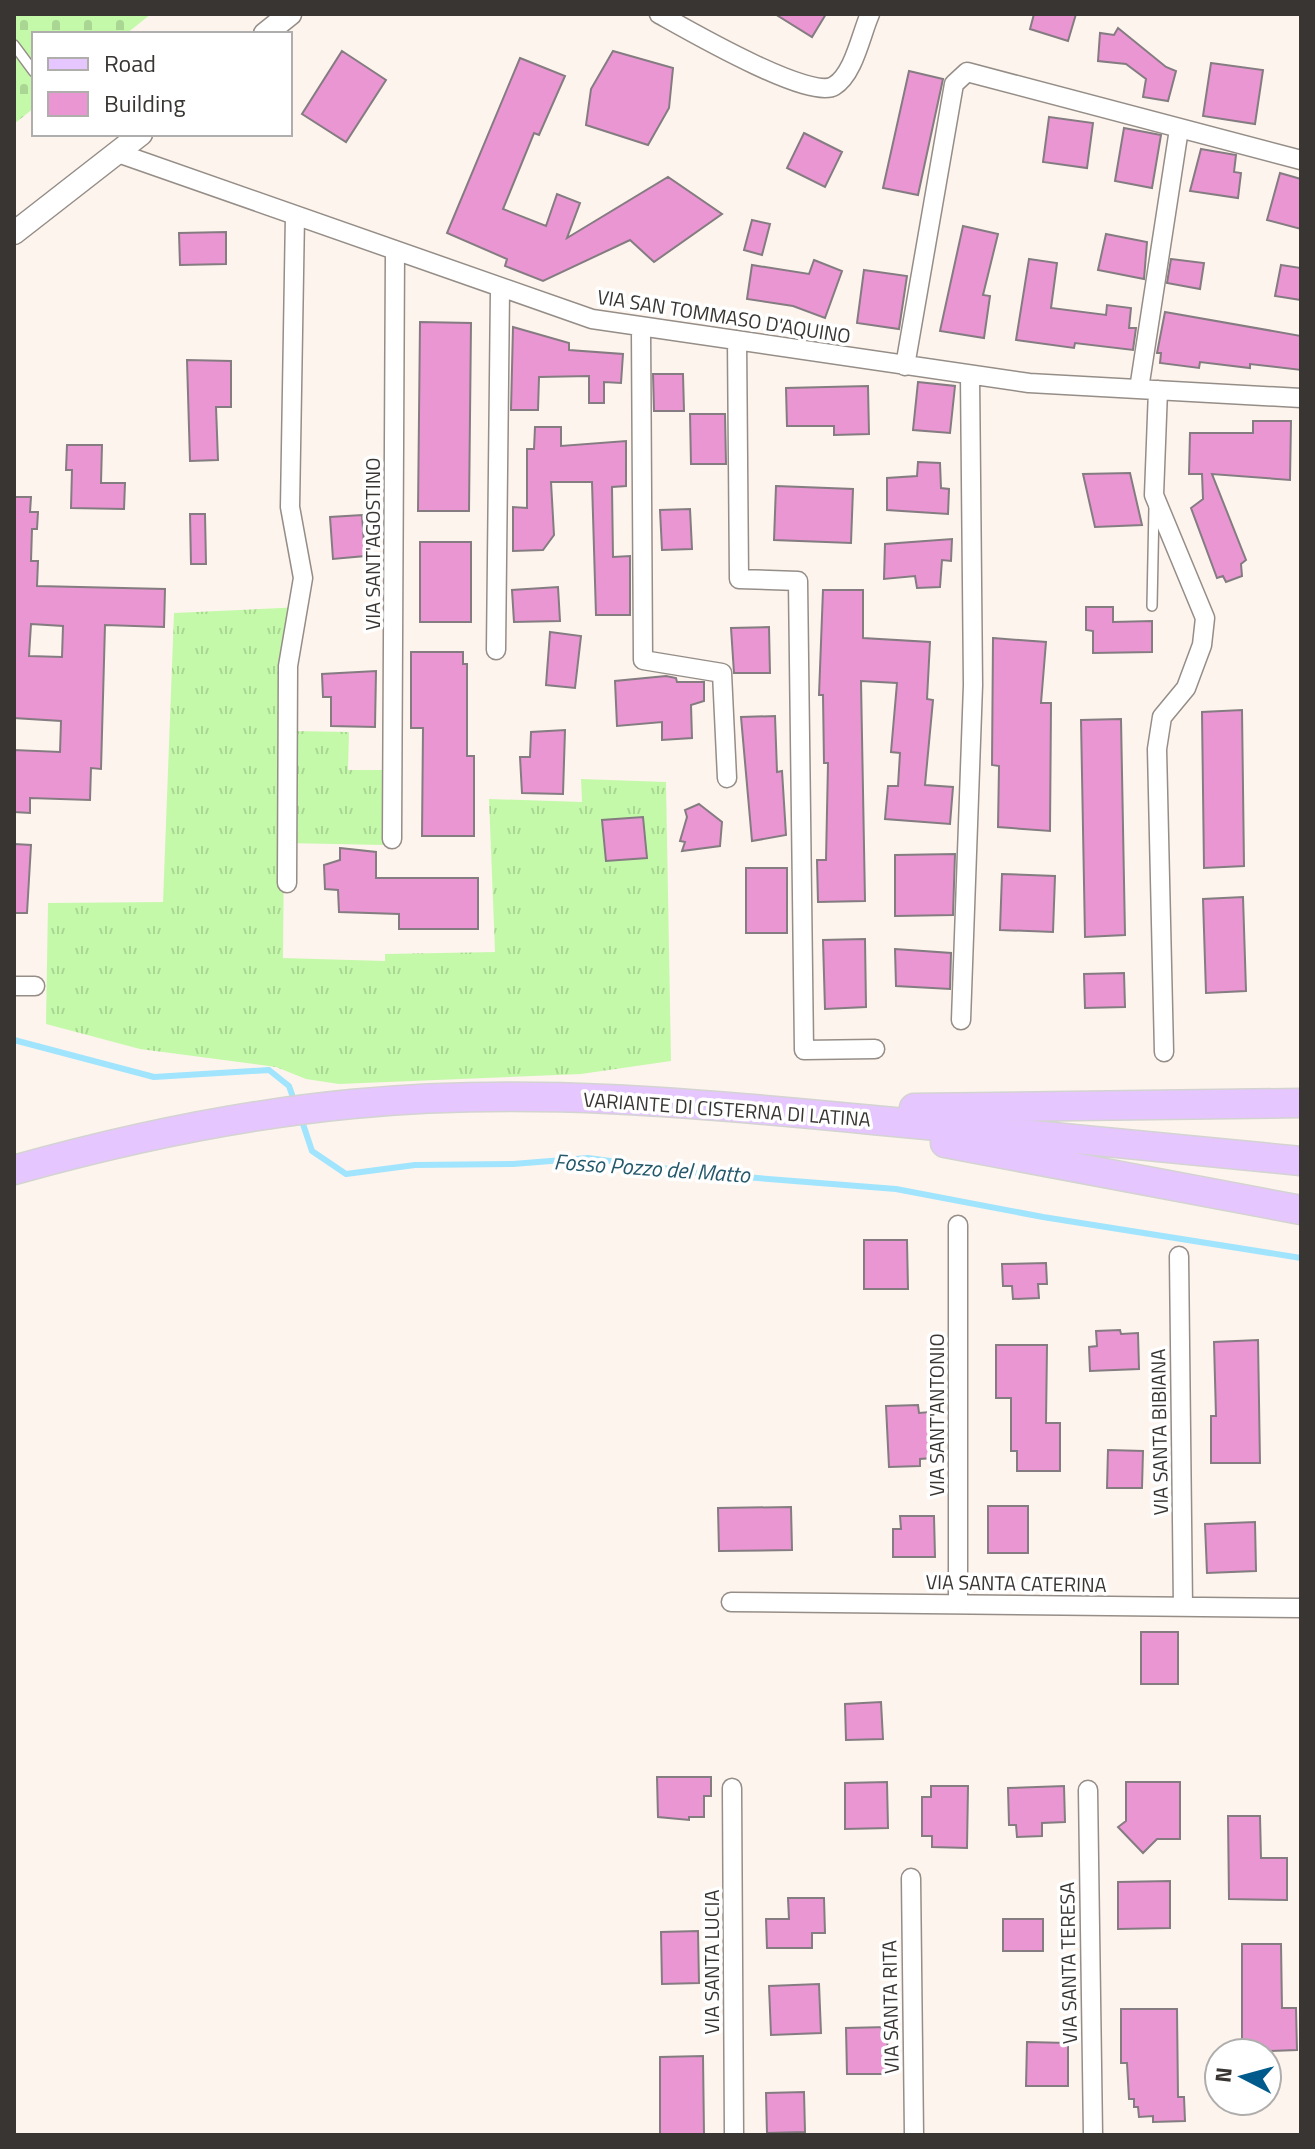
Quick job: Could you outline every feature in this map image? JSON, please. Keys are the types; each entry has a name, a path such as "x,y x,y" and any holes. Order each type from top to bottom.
{"main road":[{"name":"VARIANTE DI CISTERNA DI LATINA","path":"14,1170 146,1136 263,1116 353,1104 540,1096 657,1099 1301,1161"},
{"path":"788,1111 1301,1103"},
{"path":"788,1111 1301,1210"}],"street":[{"path":"268,32 290,14"},
{"path":"659,14 775,72 822,90 835,86 844,76 870,14"},
{"path":"905,366 954,84 967,72 1301,160"},
{"path":"1164,1052 1157,749 1162,717 1186,688 1202,645 1205,618 1154,495 1148,389 1179,129"},
{"path":"14,233 139,136"},
{"name":"VIA SAN TOMMASO D'AQUINO","path":"118,153 592,319 641,329 737,340 970,376 1301,398"},
{"path":"287,883 288,666 303,586 290,507 295,215"},
{"name":"VIA SANT'AGOSTINO","path":"392,839 395,250"},
{"path":"496,650 500,289"},
{"path":"641,329 643,660 722,673 727,778"},
{"path":"737,340 739,579 798,581 804,1050 875,1049"},
{"path":"961,1020 973,685 970,376"},
{"path":"14,986 35,986"},
{"name":"VIA SANT'ANTONIO","path":"958,1225 958,1604"},
{"name":"VIA SANTA BIBIANA","path":"1179,1256 1183,1607"},
{"name":"VIA SANTA CATERINA","path":"731,1602 1301,1608"},
{"name":"VIA SANTA LUCIA","path":"732,1788 734,2135"},
{"name":"VIA SANTA TERESA","path":"1088,1790 1093,2135"},
{"name":"VIA SANTA RITA","path":"911,1878 914,2135"}],"lane":[{"path":"14,45 32,69"},
{"path":"1152,606 1154,495"}],"green space":[{"path":"14,14 151,14 128,32 32,32 32,110 14,124"},
{"path":"303,607 295,641 294,731 349,732 348,770 385,770 384,845 284,843 283,958 385,961 385,954 495,952 489,799 582,802 581,779 666,782 671,1061 581,1074 339,1084 306,1079 276,1067 140,1049 46,1024 48,903 163,902 174,613"}],"building":[{"path":"775,14 826,14 812,37"},
{"path":"1034,14 1076,14 1068,41 1030,29"},
{"path":"1118,28 1166,67 1176,71 1168,101 1143,97 1146,79 1126,64 1098,61 1100,33 1114,35"},
{"path":"342,51 386,80 346,142 302,114"},
{"path":"613,51 673,68 669,108 648,145 586,125 591,89"},
{"path":"520,58 565,76 539,135 534,133 503,209 546,226 557,194 580,203 567,238 668,177 722,214 654,262 630,240 543,281 505,266 507,259 447,233"},
{"path":"1211,63 1263,70 1255,124 1203,116"},
{"path":"909,71 943,79 918,195 883,188"},
{"path":"1049,117 1093,123 1087,168 1043,162"},
{"path":"1124,128 1161,135 1152,188 1115,181"},
{"path":"804,133 842,152 825,187 787,168"},
{"path":"1201,149 1236,155 1234,172 1241,173 1238,198 1190,191"},
{"path":"1280,173 1301,179 1301,229 1267,220"},
{"path":"752,220 770,224 762,255 744,250"},
{"path":"963,226 998,234 983,295 990,296 984,338 940,331"},
{"path":"226,232 226,264 180,265 179,233"},
{"path":"1106,234 1147,242 1144,279 1098,270"},
{"path":"1029,259 1057,263 1051,308 1106,315 1107,305 1131,308 1129,328 1136,328 1133,350 1075,343 1074,348 1016,340"},
{"path":"1171,259 1204,263 1200,289 1167,283"},
{"path":"814,260 842,271 825,318 793,306 747,299 752,265 809,274"},
{"path":"1281,265 1301,268 1301,300 1275,296"},
{"path":"864,270 907,276 899,329 857,323"},
{"path":"1165,312 1301,336 1301,370 1250,364 1250,368 1200,362 1199,368 1160,363 1161,353 1157,353"},
{"path":"420,322 471,323 469,511 418,511"},
{"path":"513,327 569,343 569,350 623,354 621,383 604,382 604,403 589,403 589,376 539,377 538,410 511,410"},
{"path":"187,360 231,361 231,407 216,407 218,460 190,461"},
{"path":"653,374 683,374 684,411 654,411"},
{"path":"918,382 955,386 950,433 913,430"},
{"path":"868,386 869,434 834,435 834,426 787,426 786,388"},
{"path":"690,414 725,414 726,464 691,464"},
{"path":"1253,421 1291,421 1290,480 1212,474 1246,560 1241,564 1242,576 1226,582 1223,576 1217,578 1191,508 1203,499 1202,474 1189,474 1190,433 1253,433"},
{"path":"535,427 561,427 561,446 626,441 626,486 612,487 613,557 630,556 630,615 596,615 592,482 551,482 554,535 543,550 513,551 513,507 527,508 527,449 534,449"},
{"path":"67,445 102,445 101,483 125,483 124,509 71,508 72,470 66,470"},
{"path":"918,462 940,463 941,488 949,489 948,514 887,510 887,478 917,476"},
{"path":"1130,473 1142,525 1095,527 1083,474"},
{"path":"776,486 853,489 851,543 774,540"},
{"path":"14,497 31,497 30,512 38,512 37,529 32,529 31,561 38,561 37,586 165,589 164,627 105,625 101,769 91,768 90,800 30,798 30,813 14,812 14,750 60,752 61,721 14,718","holes":["31,624 63,626 62,657 29,656"]},
{"path":"690,509 692,549 662,550 660,510"},
{"path":"190,514 205,514 206,564 191,564"},
{"path":"362,515 365,556 333,559 330,517"},
{"path":"952,539 951,561 942,560 940,587 917,588 915,576 884,579 885,544"},
{"path":"420,542 471,542 471,622 420,622"},
{"path":"558,587 560,621 514,622 512,590"},
{"path":"823,590 863,590 863,638 930,642 927,699 933,700 925,785 953,787 950,824 885,819 888,786 898,786 900,753 891,752 897,683 861,681 865,901 818,902 817,860 826,860 828,763 824,763 823,695 819,695"},
{"path":"1086,607 1113,607 1113,622 1152,621 1152,652 1093,653 1093,631 1086,630"},
{"path":"769,627 770,673 734,673 731,628"},
{"path":"550,632 581,636 575,688 546,685"},
{"path":"993,638 1046,642 1041,703 1051,703 1050,831 998,827 999,766 992,765"},
{"path":"411,652 463,652 463,664 467,664 467,756 474,756 474,836 422,836 423,728 411,728"},
{"path":"376,671 375,727 331,726 331,697 323,697 322,674"},
{"path":"666,676 676,678 677,682 704,682 704,701 691,705 692,738 662,740 662,722 617,726 615,681"},
{"path":"1242,710 1244,866 1204,868 1202,712"},
{"path":"775,716 777,772 782,771 786,835 752,841 741,717"},
{"path":"1121,719 1125,935 1085,937 1081,720"},
{"path":"565,730 563,794 522,793 520,757 530,757 531,732"},
{"path":"699,804 722,822 720,846 682,851 685,842 680,841 687,817 685,810"},
{"path":"643,817 647,858 606,861 602,820"},
{"path":"14,844 31,845 27,913 14,913"},
{"path":"340,848 376,852 376,878 478,878 478,929 399,929 399,914 339,912 338,890 325,889 324,865 340,860"},
{"path":"955,854 953,915 895,916 895,855"},
{"path":"746,868 787,868 787,933 746,933"},
{"path":"1002,874 1055,876 1053,932 1000,930"},
{"path":"1243,897 1246,991 1206,993 1203,899"},
{"path":"865,939 866,1007 825,1009 823,940"},
{"path":"895,949 951,953 950,989 896,986"},
{"path":"1124,973 1125,1007 1085,1008 1084,974"},
{"path":"864,1240 907,1240 908,1289 864,1289"},
{"path":"1046,1263 1047,1284 1038,1284 1039,1298 1013,1299 1012,1286 1003,1286 1002,1264"},
{"path":"1120,1330 1121,1334 1138,1333 1139,1369 1090,1371 1089,1347 1097,1346 1096,1331"},
{"path":"1258,1340 1260,1463 1211,1463 1211,1416 1216,1416 1214,1342"},
{"path":"996,1345 1047,1345 1046,1423 1060,1423 1060,1471 1017,1471 1017,1451 1011,1451 1011,1398 996,1398"},
{"path":"918,1405 919,1413 930,1412 932,1458 920,1459 920,1466 889,1467 886,1406"},
{"path":"1108,1450 1143,1451 1142,1488 1107,1488"},
{"path":"988,1506 1028,1506 1028,1553 988,1553"},
{"path":"791,1507 792,1550 719,1551 718,1508"},
{"path":"900,1516 934,1516 935,1557 893,1557 893,1529 901,1529"},
{"path":"1255,1522 1256,1571 1207,1573 1205,1524"},
{"path":"1141,1632 1178,1632 1178,1684 1141,1684"},
{"path":"881,1702 883,1739 846,1740 845,1704"},
{"path":"657,1777 711,1777 711,1796 704,1796 704,1817 689,1817 689,1820 658,1817"},
{"path":"887,1782 888,1828 845,1829 845,1783"},
{"path":"1126,1782 1180,1782 1180,1839 1157,1839 1143,1853 1118,1827 1126,1821"},
{"path":"931,1786 968,1786 967,1848 932,1847 932,1836 922,1836 922,1797 931,1797"},
{"path":"1064,1786 1065,1822 1042,1823 1042,1836 1017,1837 1016,1825 1009,1825 1008,1788"},
{"path":"1228,1816 1260,1816 1261,1858 1287,1858 1287,1900 1229,1899"},
{"path":"1170,1881 1170,1928 1118,1929 1118,1882"},
{"path":"788,1898 824,1898 825,1933 812,1933 812,1948 767,1948 766,1919 789,1919"},
{"path":"1003,1919 1043,1919 1043,1951 1003,1951"},
{"path":"698,1931 699,1983 662,1984 661,1932"},
{"path":"1242,1944 1281,1944 1282,2008 1296,2008 1297,2050 1283,2051 1283,2037 1242,2037"},
{"path":"819,1984 821,2033 771,2035 769,1986"},
{"path":"1121,2009 1177,2009 1178,2097 1184,2097 1185,2121 1153,2122 1153,2116 1139,2117 1134,2099 1129,2099 1127,2063 1121,2063"},
{"path":"887,2027 888,2074 847,2074 846,2028"},
{"path":"1027,2042 1068,2043 1068,2086 1026,2086"},
{"path":"703,2056 704,2135 660,2135 660,2057"},
{"path":"804,2092 805,2132 767,2133 766,2093"}],"waterway":[{"name":"Fosso Pozzo del Matto","path":"14,1040 154,1077 269,1070 289,1086 295,1103"},
{"name":"Fosso Pozzo del Matto","path":"301,1118 312,1151 346,1174 415,1165 513,1164 588,1158 706,1174 896,1189 1043,1217 1301,1258"}]}
